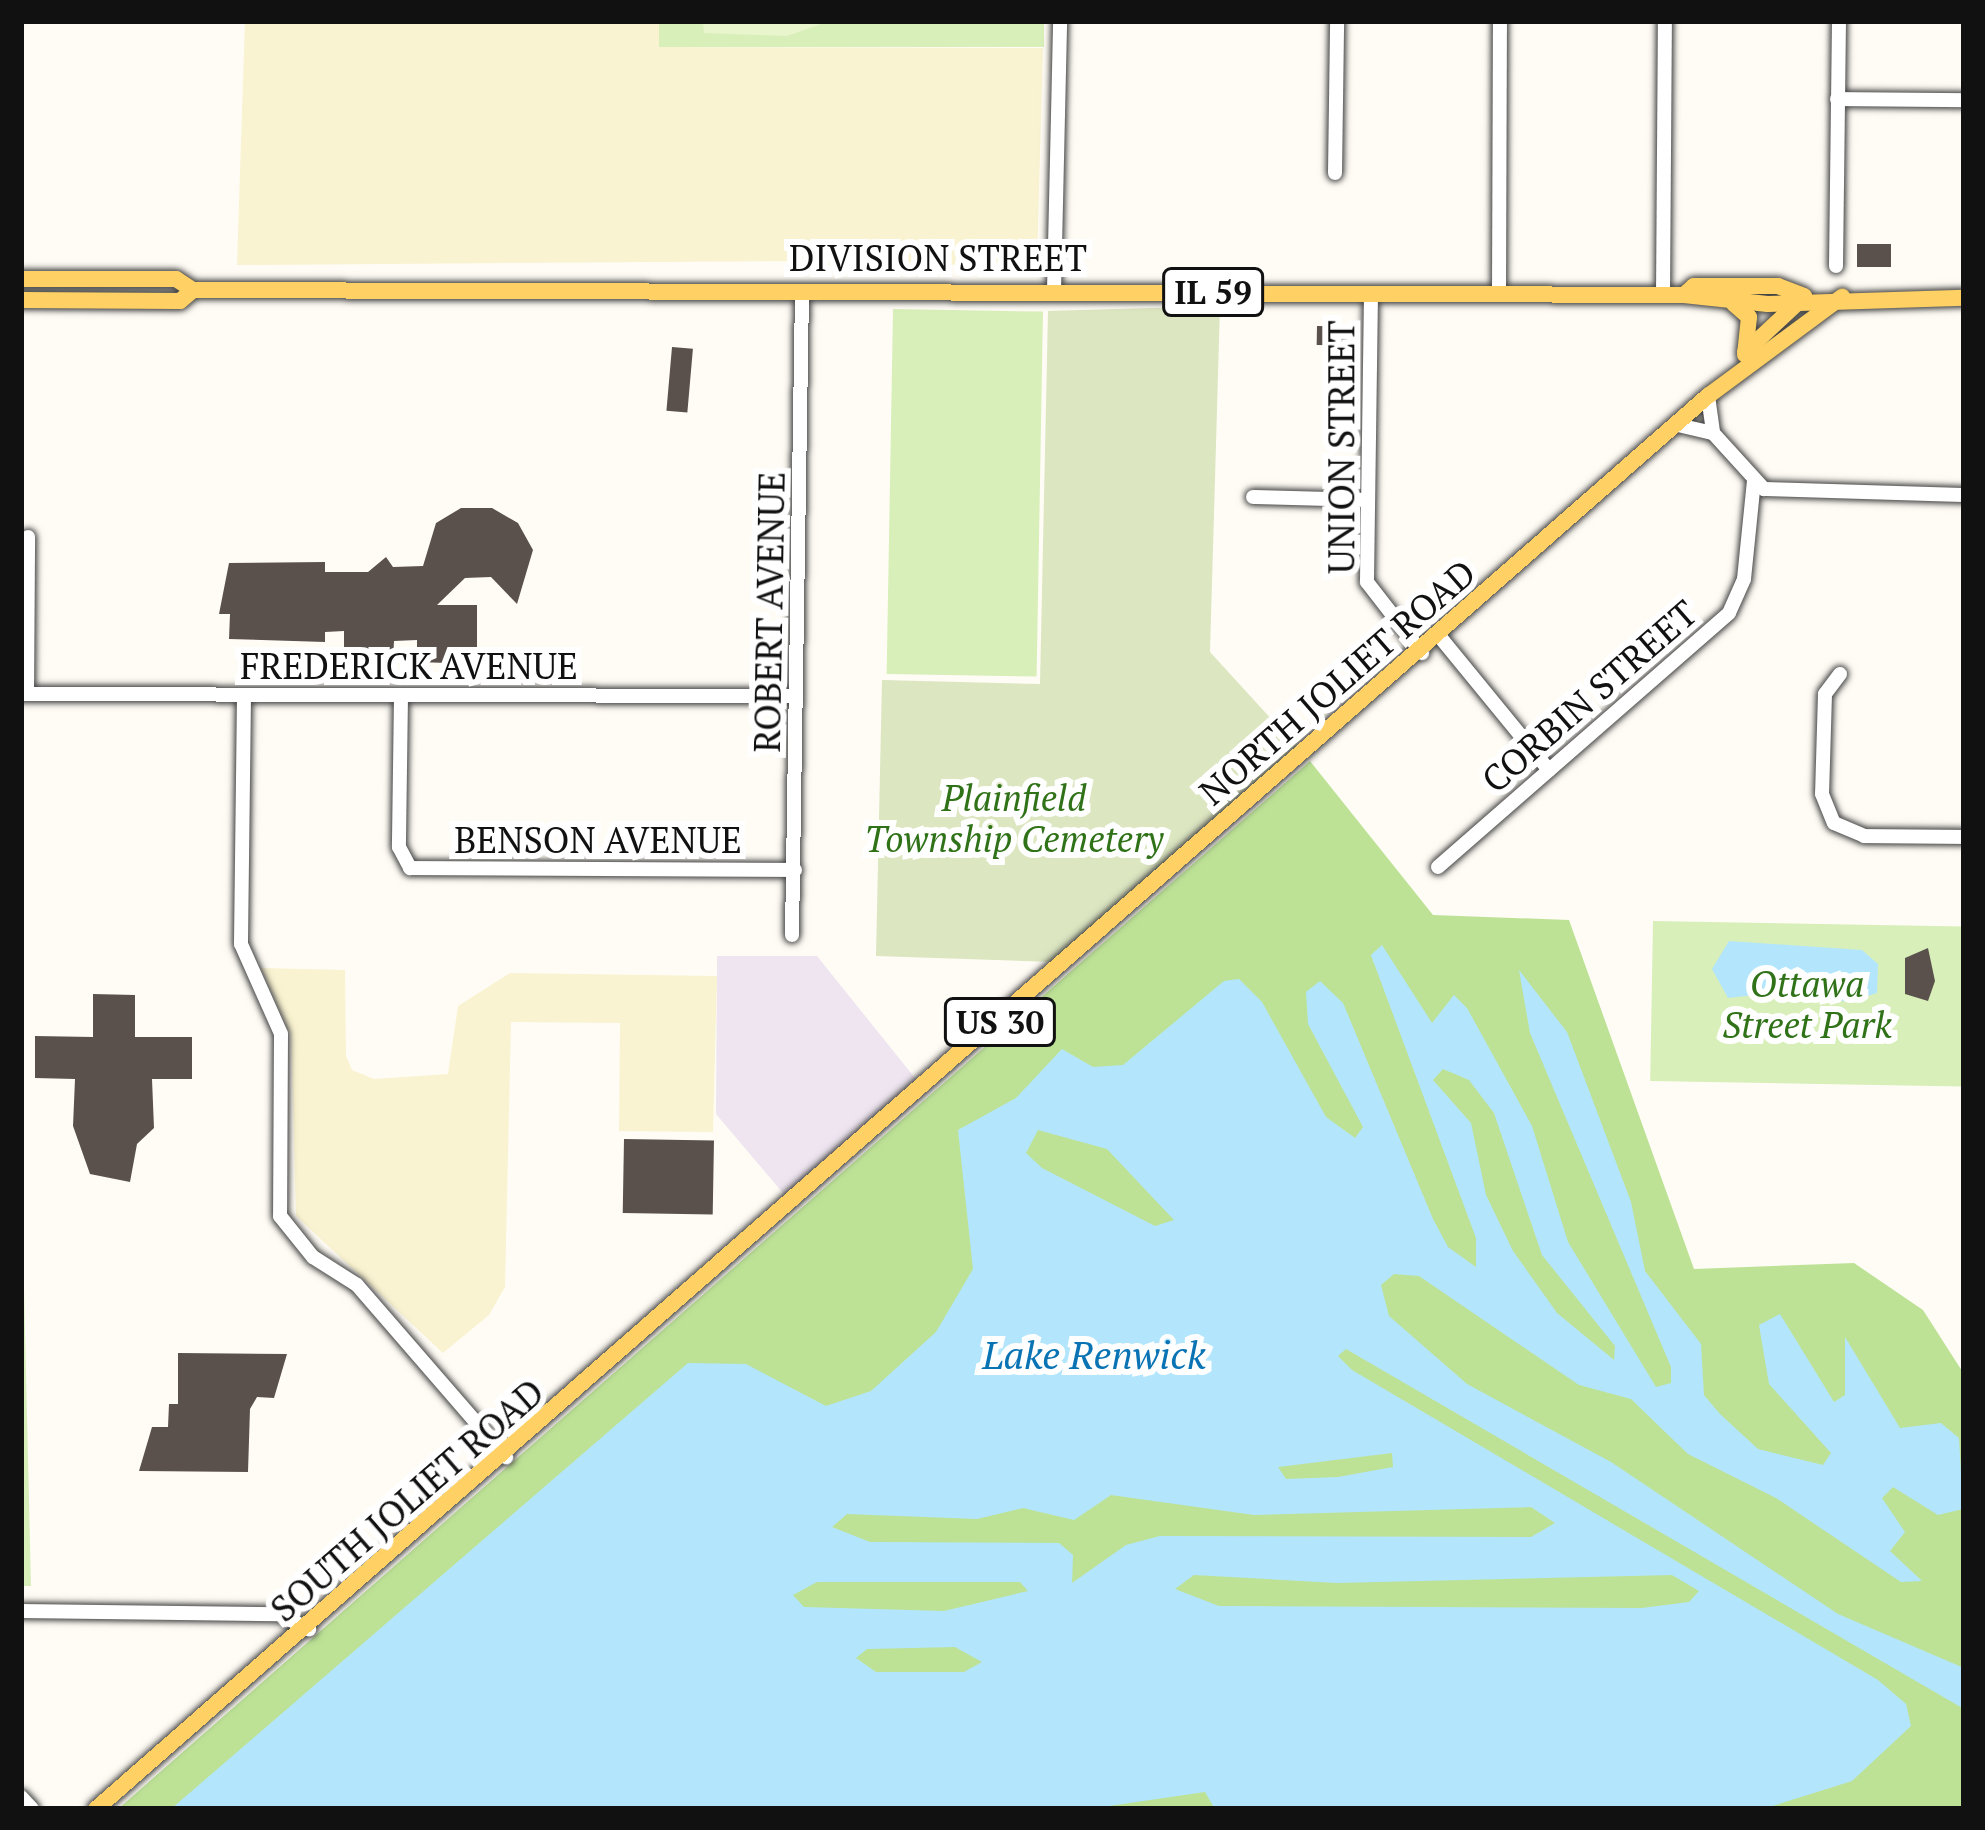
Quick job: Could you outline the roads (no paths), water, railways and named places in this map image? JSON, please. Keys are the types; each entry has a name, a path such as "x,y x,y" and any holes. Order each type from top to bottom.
{"main road":[{"name":"DIVISION STREET","path":"21,279 176,279 193,290 1684,295 1733,303 1804,296"},
{"name":"DIVISION STREET","path":"1684,295 1694,286 1778,286 1804,296"},
{"name":"DIVISION STREET","path":"21,300 180,301 193,290"},
{"path":"1804,296 1964,298"},
{"name":"NORTH JOLIET ROAD","path":"757,1236 1678,425 1804,296"},
{"name":"NORTH JOLIET ROAD","path":"1744,360 1843,297"},
{"path":"1733,303 1749,317 1744,360"},
{"name":"SOUTH JOLIET ROAD","path":"96,1809 757,1236"}],"street":[{"path":"1054,291 1060,21"},
{"path":"1335,172 1337,21"},
{"path":"1499,294 1500,21"},
{"path":"1663,295 1665,21"},
{"path":"1836,266 1839,21"},
{"path":"1838,99 1964,100"},
{"name":"ROBERT AVENUE","path":"792,935 802,291"},
{"name":"UNION STREET","path":"1372,294 1366,582 1422,653"},
{"path":"1708,396 1713,433 1754,480 1772,491 1964,495"},
{"path":"1678,425 1713,433"},
{"name":"CORBIN STREET","path":"1438,868 1729,614 1744,579 1754,480"},
{"path":"1253,497 1368,500"},
{"path":"24,694 28,537"},
{"path":"1440,637 1549,770"},
{"path":"1840,674 1825,694 1822,794 1834,823 1864,836 1964,836"},
{"name":"FREDERICK AVENUE","path":"24,694 796,696"},
{"path":"244,696 242,944 281,1034 280,1216 313,1256 357,1285 506,1456"},
{"name":"BENSON AVENUE","path":"401,696 404,863 795,871"},
{"path":"21,1611 279,1614 309,1629"},
{"path":"21,1797 32,1809"}],"water":[{"path":"1729,941 1862,950 1878,964 1877,993 1849,1002 1782,992 1728,998 1712,969"},
{"name":"Lake Renwick","path":"1382,945 1432,1023 1454,995 1467,1008 1532,1126 1568,1242 1656,1387 1671,1383 1671,1367 1530,1033 1519,970 1567,1032 1631,1202 1645,1271 1701,1344 1704,1395 1758,1449 1823,1465 1831,1453 1769,1384 1759,1325 1780,1314 1834,1402 1845,1395 1845,1337 1900,1428 1941,1423 1959,1438 1963,1509 1938,1515 1893,1487 1882,1498 1905,1532 1890,1551 1922,1581 1901,1582 1776,1498 1688,1454 1631,1399 1579,1385 1419,1276 1394,1274 1381,1285 1389,1316 1467,1384 1611,1462 1838,1614 1964,1668 1964,1709 1346,1349 1338,1356 1352,1370 1878,1680 1906,1704 1911,1726 1852,1781 1763,1809 1215,1809 1205,1792 1088,1809 171,1809 688,1363 746,1364 826,1406 871,1391 936,1332 973,1269 958,1130 1016,1098 1062,1049 1093,1067 1123,1065 1224,981 1239,979 1262,1002 1326,1117 1355,1138 1363,1127 1308,1024 1306,992 1320,981 1343,1003 1433,1219 1448,1247 1476,1267 1476,1238 1371,955","holes":["1443,1069 1469,1080 1494,1113 1542,1255 1615,1346 1614,1360 1557,1313 1513,1251 1486,1195 1471,1123 1433,1080","1038,1130 1107,1149 1174,1220 1155,1226 1042,1168 1026,1153","1392,1453 1393,1467 1338,1477 1286,1479 1278,1467","1111,1495 1254,1515 1531,1507 1555,1523 1531,1537 1160,1536 1126,1545 1072,1583 1073,1555 1059,1543 870,1542 832,1527 847,1514 977,1519 1023,1508 1074,1520","1194,1575 1337,1583 1672,1575 1699,1591 1689,1602 1642,1608 1219,1606 1175,1589","817,1582 1020,1582 1028,1591 944,1611 804,1607 793,1595","955,1647 982,1662 964,1672 876,1672 856,1658 867,1649"]}],"park label":[{"name":"Plainfield Township Cemetery","path":"1014,818"},
{"name":"Ottawa Street Park","path":"1807,1004"}]}
